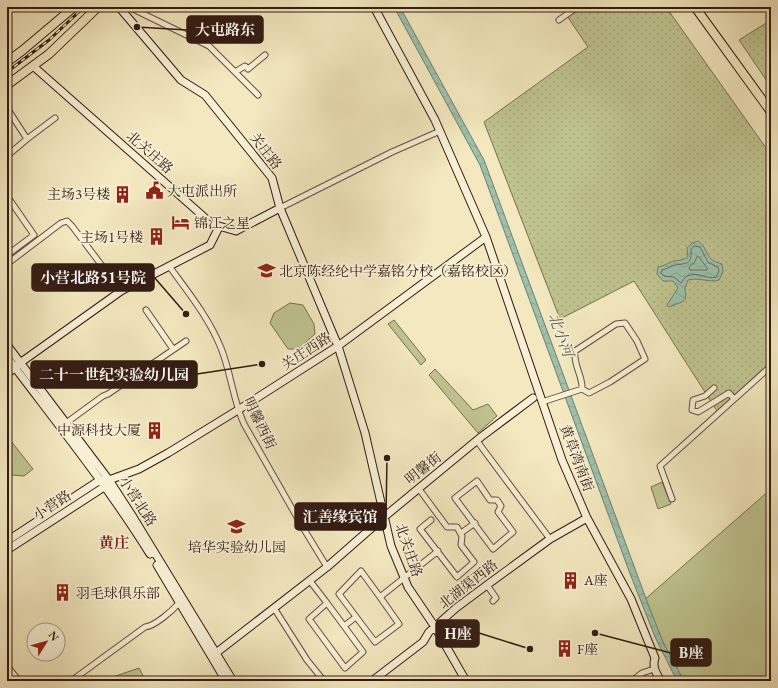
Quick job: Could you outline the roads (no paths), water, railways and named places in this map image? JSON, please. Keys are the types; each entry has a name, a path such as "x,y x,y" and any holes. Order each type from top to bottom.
{"main road":[{"path":"7,62 24,50 74,7"},
{"path":"7,85 33,66 69,36 98,7"},
{"path":"695,7 771,112"},
{"path":"702,7 771,103"}],"street":[{"name":"关庄路","path":"119,7 181,80 205,95 272,178 280,208 338,346"},
{"path":"129,7 209,46 258,95"},
{"name":"黄草湾南街","path":"374,7 435,120 486,237 562,460 588,518 631,599 655,658 654,669 661,681"},
{"path":"559,20 577,7"},
{"path":"235,72 245,66 248,69 265,55"},
{"name":"北关庄路","path":"33,66 212,224 236,231 280,208"},
{"path":"7,108 27,139"},
{"path":"8,155 55,118"},
{"path":"280,208 392,152 440,131"},
{"path":"7,196 34,235 7,255"},
{"path":"7,264 61,223 67,221 121,291"},
{"path":"7,374 121,291 210,246 220,227"},
{"name":"关庄西路","path":"109,480 145,466 168,453 338,346 486,237"},
{"name":"明馨西街","path":"169,266 204,314 221,349 238,410 244,424 327,567"},
{"path":"146,310 173,350"},
{"path":"542,402 582,389 589,393 610,382 644,359 637,341 625,323 616,324 575,351 574,358 582,384 582,389"},
{"path":"66,422 186,341"},
{"name":"小营北路","path":"7,345 18,365 128,520 226,681"},
{"name":"北关庄路","path":"338,346 365,433 391,546 408,587 435,627 466,681"},
{"name":"小营北路","path":"7,357 18,365 66,422 109,480 233,681"},
{"path":"672,499 660,466 771,366"},
{"path":"714,388 705,396 693,400 692,410 698,412 729,393 734,399"},
{"name":"明馨街","path":"216,653 310,581 477,441 532,398"},
{"path":"477,441 550,539"},
{"path":"100,480 109,480"},
{"name":"小营路","path":"7,541 100,480"},
{"name":"小营路","path":"7,550 104,487 109,480"},
{"path":"476,481 490,500 497,500 501,506 498,512 513,532 493,549 474,523 455,498 476,481"},
{"path":"419,489 447,527 457,527 462,536 461,545 474,562 457,577 420,529 431,520"},
{"name":"北湖渠西路","path":"372,681 423,642 429,632 456,608 550,539 588,518"},
{"path":"461,533 474,523"},
{"path":"380,597 438,551"},
{"path":"361,571 380,597 399,624 375,642 339,594 361,571"},
{"path":"310,581 327,603 363,652 345,668 309,619 327,603"},
{"path":"487,585 496,598 492,601"},
{"path":"71,681 145,627 151,626 174,609 179,603"},
{"path":"274,608 307,660 324,681"},
{"path":"344,626 356,617"},
{"path":"7,666 19,681"},
{"path":"632,681 642,673 654,669"}],"water":[{"name":"北小河","path":"394,7 400,7 484,160 648,604 663,642 684,681 677,681 655,637 629,571 480,165"},
{"path":"698,241 703,245 708,256 712,260 722,264 723,272 719,280 715,281 696,279 688,280 685,289 685,299 682,302 669,307 667,305 678,288 673,281 663,281 657,274 658,267 688,257 687,248 692,243"}],"railway":[{"path":"7,72 49,40 84,7"}],"place":[{"name":"大屯路东","path":"137,27"},
{"name":"大屯派出所","path":"154,191"},
{"name":"主场3号楼","path":"123,194"},
{"name":"锦江之星","path":"181,223"},
{"name":"主场1号楼","path":"156,237"},
{"name":"北京陈经纶中学嘉铭分校（嘉铭校区）","path":"266,271"},
{"name":"小营北路51号院","path":"186,314"},
{"name":"二十一世纪实验幼儿园","path":"262,364"},
{"name":"中源科技大厦","path":"154,430"},
{"name":"汇善缘宾馆","path":"387,458"},
{"name":"培华实验幼儿园","path":"237,527"},
{"name":"A座","path":"571,580"},
{"name":"羽毛球俱乐部","path":"63,593"},
{"name":"B座","path":"595,633"},
{"name":"H座","path":"530,649"},
{"name":"F座","path":"564,649"}],"district":[{"name":"黄庄","path":"114,543"}]}
